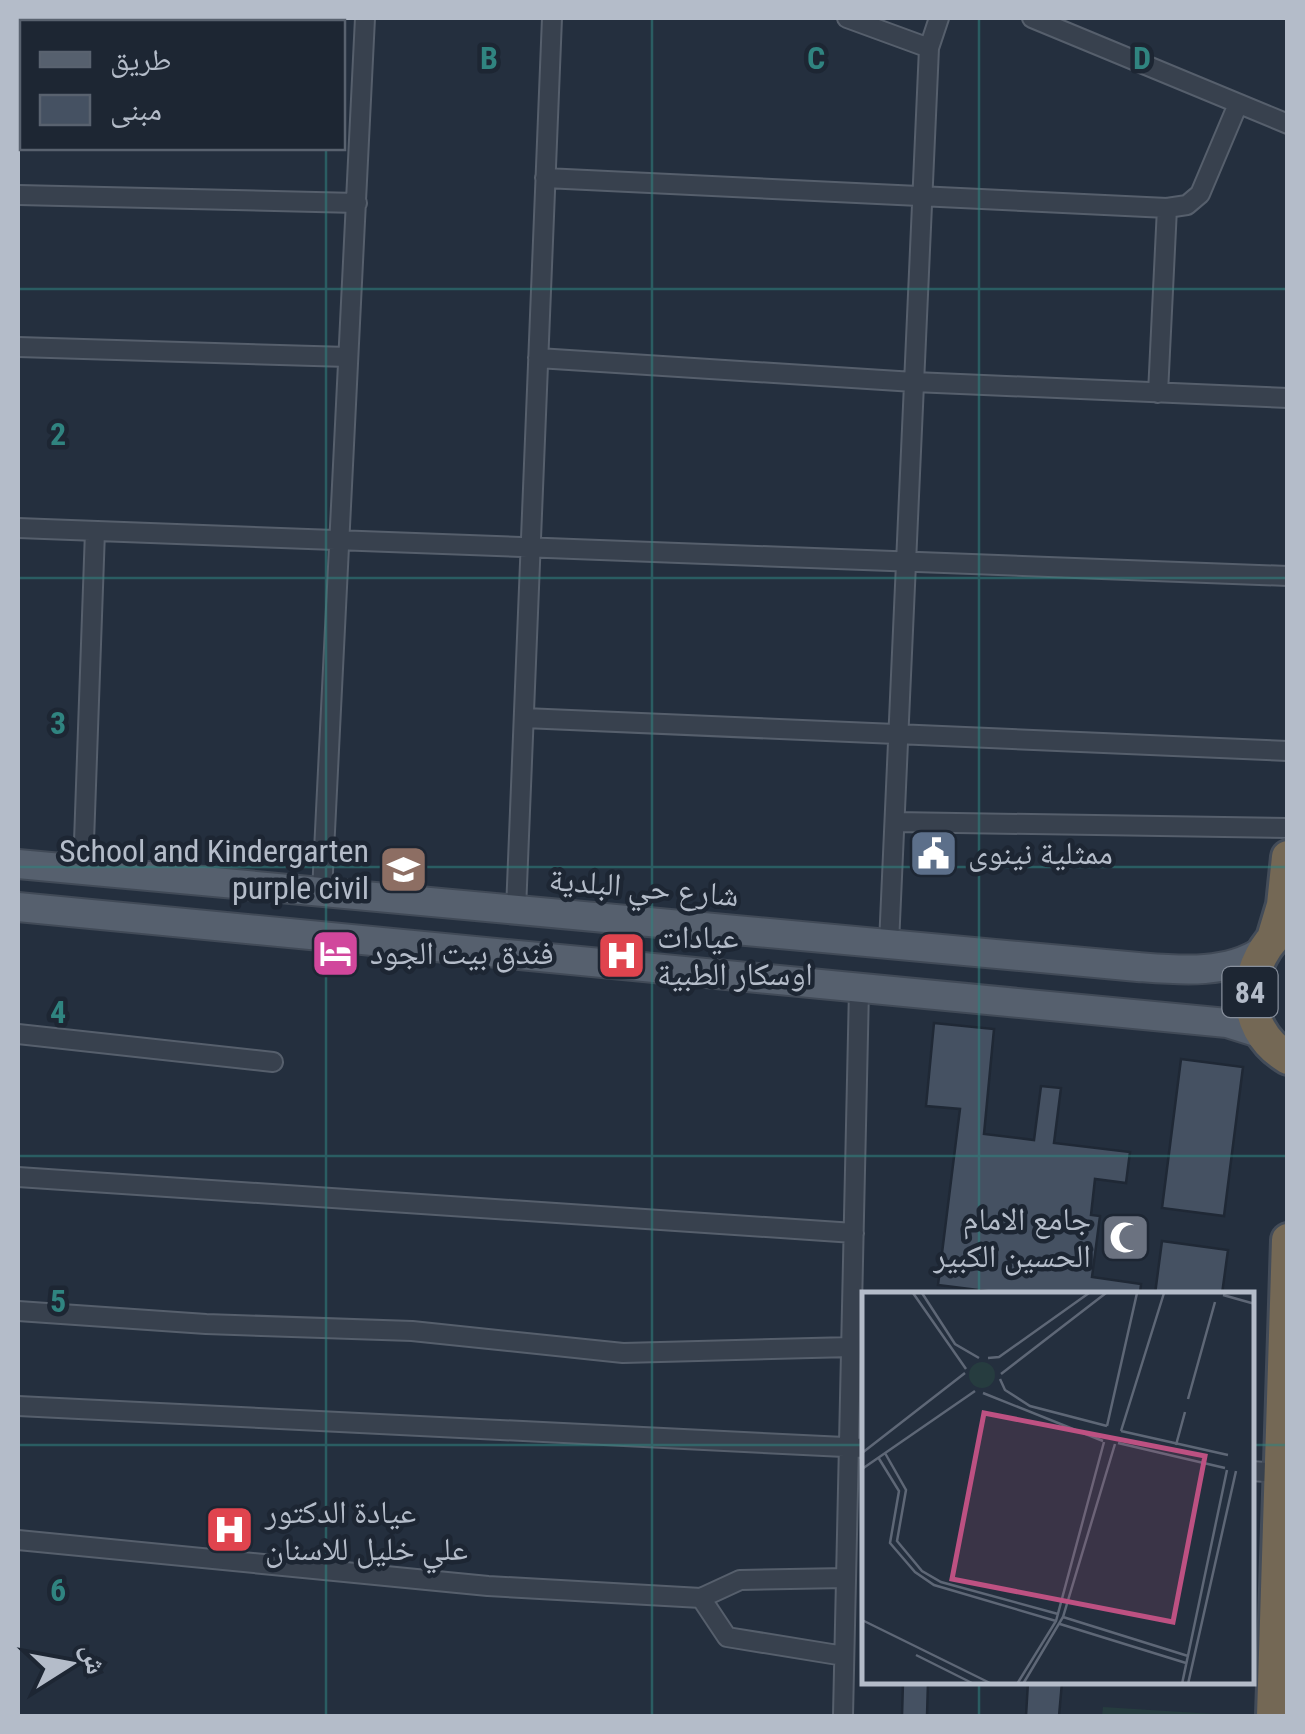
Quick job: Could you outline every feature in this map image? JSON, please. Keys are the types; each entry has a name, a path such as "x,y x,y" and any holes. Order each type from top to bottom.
{"highway":[{"name":"84","path":"1279,1054 1254,1018 1250,986 1274,937 1283,904 1288,857"},
{"path":"1273,1716 1266,1472 1288,1240"}],"main road":[{"name":"شارع حي البلدية","path":"18,864 1182,970 1243,961 1274,937"},
{"path":"18,907 1227,1023 1279,1054"},
{"path":"1134,1015 1147,998 1148,986 1138,967"}],"street":[{"path":"322,892 365,18"},
{"path":"516,910 552,18"},
{"path":"847,18 929,48"},
{"path":"889,944 929,48 939,18"},
{"path":"1032,18 1288,124"},
{"path":"545,178 922,199 1187,206 1200,194 1238,104"},
{"path":"18,195 357,203"},
{"path":"1158,393 1168,208"},
{"path":"18,347 348,357"},
{"path":"538,358 914,382 1288,398"},
{"path":"18,528 1288,576"},
{"path":"83,870 95,531"},
{"path":"524,718 1288,751"},
{"path":"895,822 1288,828"},
{"path":"843,1716 846,1578 857,1448 851,1347 859,989"},
{"path":"18,1034 273,1062"},
{"path":"18,1177 854,1232"},
{"path":"18,1311 206,1324 412,1331 623,1353 851,1347"},
{"path":"18,1406 857,1448"},
{"path":"18,1540 488,1586 700,1598 740,1580 846,1578"},
{"path":"700,1598 727,1637 844,1656"}],"green space":[{"path":"1103,1707 1230,1715 1230,1716 1102,1716"}],"building":[{"path":"934,1023 994,1029 984,1134 1034,1140 1041,1086 1061,1088 1054,1143 1130,1152 1126,1183 1095,1179 1091,1215 1100,1216 1092,1277 1141,1284 1140,1292 994,1292 938,1285 960,1109 926,1106"},
{"path":"1181,1059 1243,1067 1224,1216 1162,1208"},
{"path":"1162,1241 1228,1250 1222,1292 1155,1292"},
{"path":"903,1684 928,1684 927,1716 902,1716"},
{"path":"1028,1684 1062,1684 1059,1716 1026,1716"}],"place":[{"name":"ممثلية نينوى","path":"933,853"},
{"name":"School and Kindergarten purple civil","path":"404,869"},
{"name":"فندق بيت الجود","path":"335,953"},
{"name":"عيادات اوسكار الطبية","path":"622,955"},
{"name":"جامع الامام الحسين الكبير","path":"1126,1237"},
{"name":"عيادة الدكتور علي خليل للاسنان","path":"230,1530"}]}
